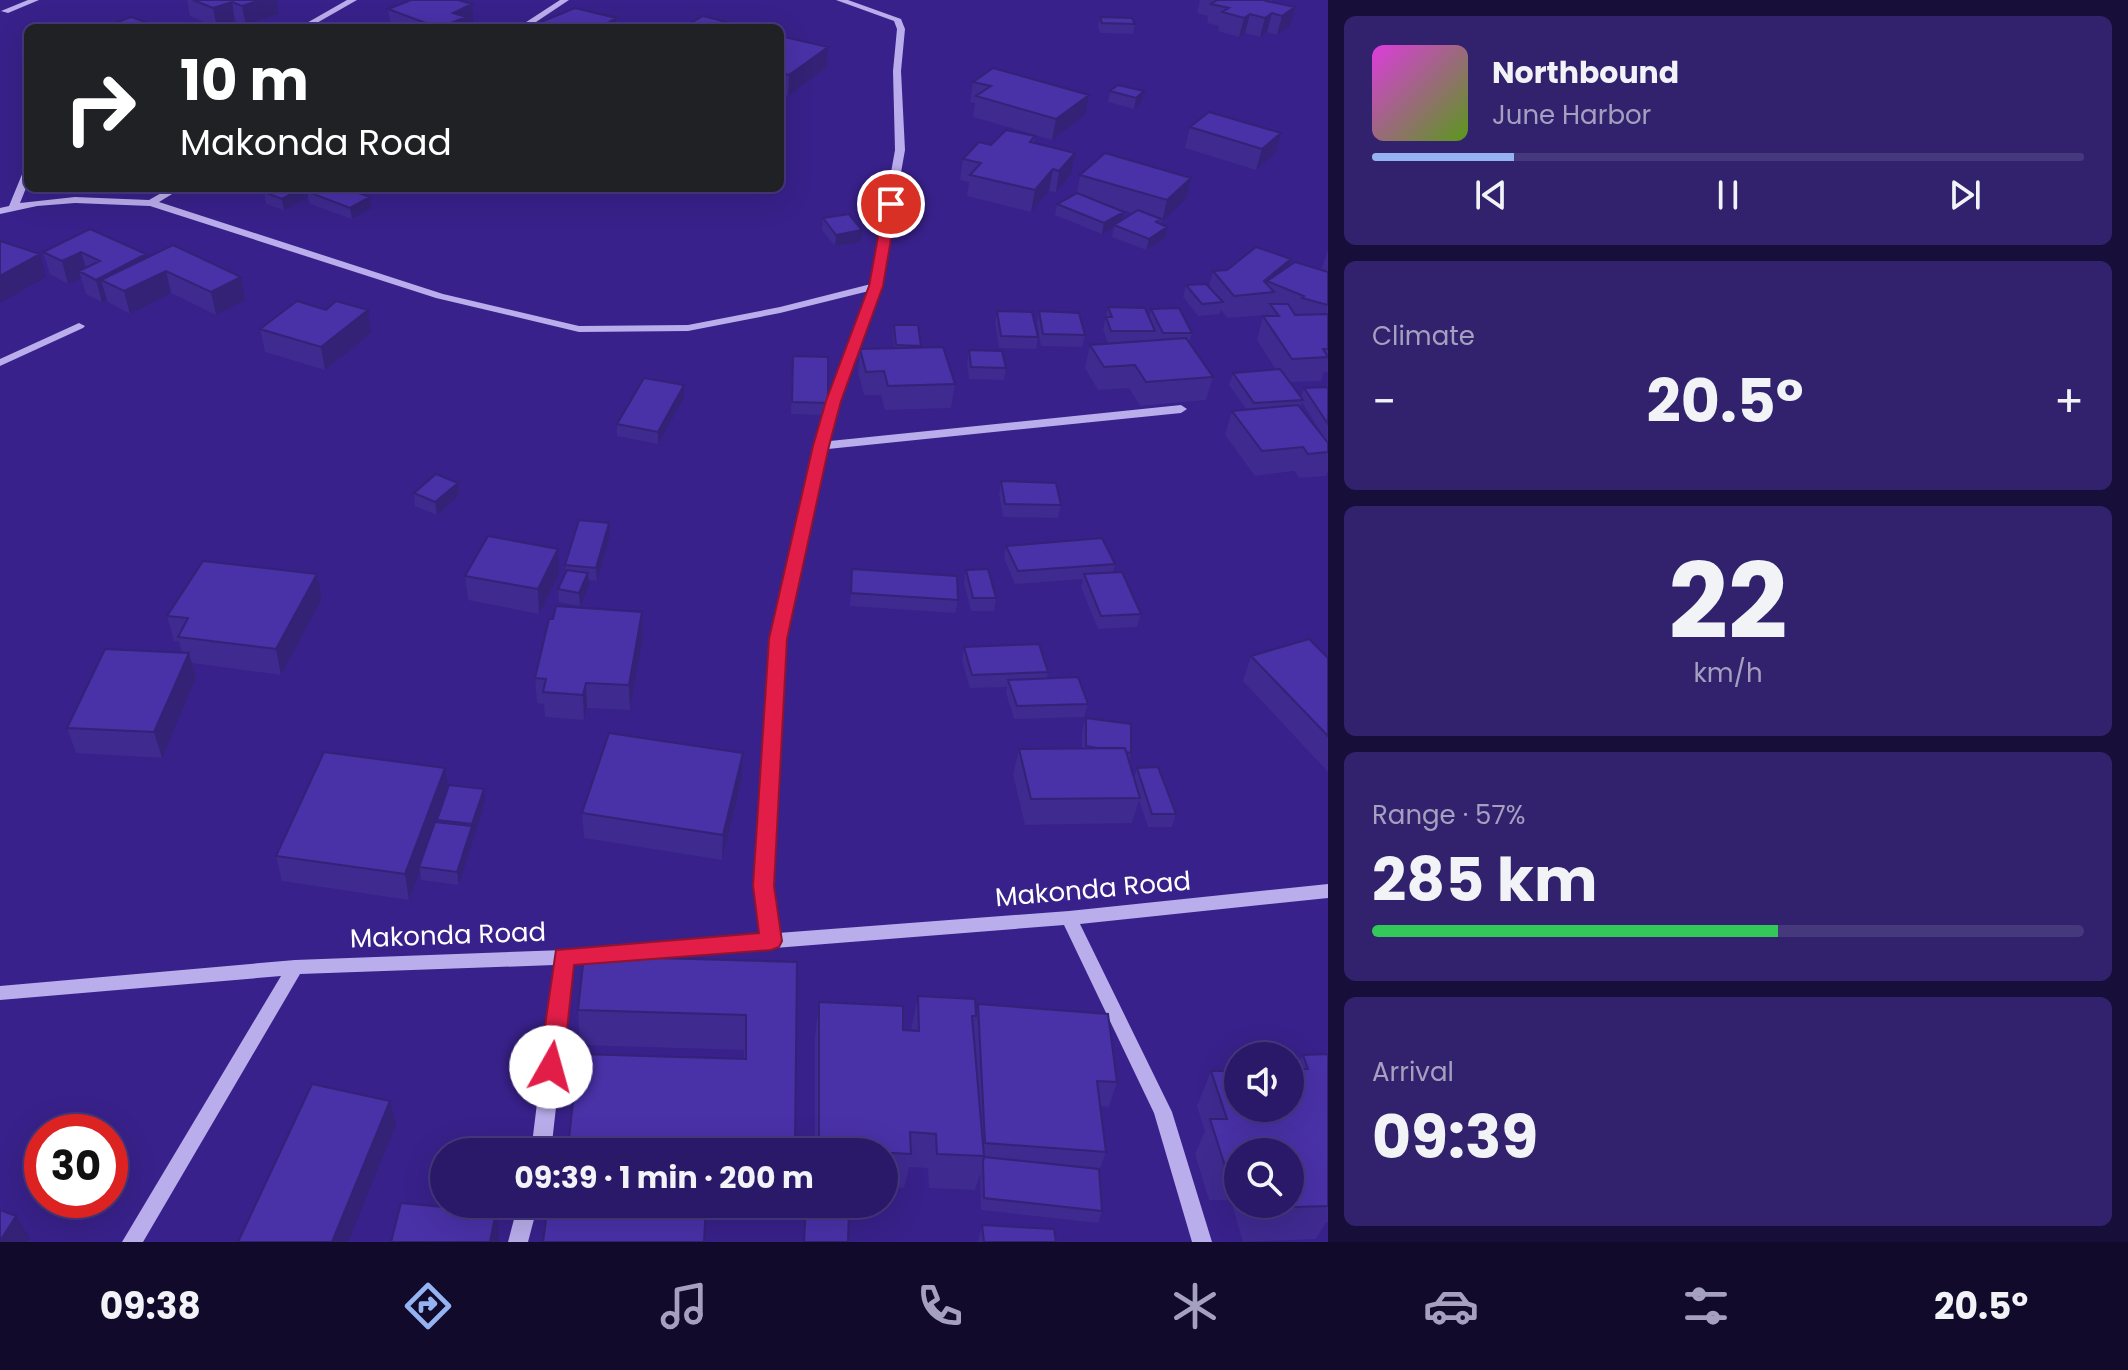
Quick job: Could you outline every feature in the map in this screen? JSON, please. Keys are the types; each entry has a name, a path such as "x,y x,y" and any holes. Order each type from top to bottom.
{"street":[{"path":"5,11 35,0"},
{"path":"309,24 353,0"},
{"path":"527,24 565,0"},
{"path":"771,941 763,886 778,639 833,401 876,286 900,150 897,71 901,29 897,19 848,1"},
{"path":"13,207 24,181"},
{"path":"151,203 170,192"},
{"path":"0,211 13,207 107,198 151,203 403,285 490,310 579,329 688,328 780,310 876,286"},
{"path":"0,363 79,326"},
{"path":"821,446 1181,409"},
{"name":"Makonda Road","path":"0,993 295,967 564,957 1069,918 1328,891"},
{"path":"1069,918 1163,1112 1202,1242"},
{"path":"543,1138 564,957"},
{"path":"132,1242 295,967"},
{"path":"518,1242 524,1218"}],"building":[{"path":"193,0 261,0 242,6 232,2 213,8"},
{"path":"411,0 458,0 472,4 453,13 466,17 449,24 428,24 388,9"},
{"path":"1217,0 1267,0 1295,7 1282,16 1272,13 1265,18 1250,14 1244,18 1222,12 1229,8 1211,4"},
{"path":"575,8 616,18 606,24 536,24"},
{"path":"703,16 734,24 689,24"},
{"path":"131,17 151,24 113,24"},
{"path":"1100,17 1132,18 1135,24 1102,23"},
{"path":"784,37 828,47 789,75 784,74"},
{"path":"993,68 1089,95 1056,119 976,96 991,86 973,82"},
{"path":"1118,85 1144,91 1136,98 1110,91"},
{"path":"1209,112 1281,133 1262,149 1190,127"},
{"path":"1006,130 1035,136 1030,142 1075,153 1059,171 1053,169 1035,190 970,175 981,163 963,159 979,142 991,145"},
{"path":"1105,153 1191,178 1167,200 1080,175"},
{"path":"264,192 295,192 282,199"},
{"path":"308,192 356,192 370,197 350,208"},
{"path":"1077,193 1124,212 1104,223 1057,204"},
{"path":"1138,210 1161,219 1156,222 1167,227 1149,239 1114,225"},
{"path":"849,214 862,230 836,235 823,218"},
{"path":"90,229 146,254 96,280 79,271 100,261 81,252 62,261 43,252"},
{"path":"0,241 40,254 0,276"},
{"path":"173,245 241,277 211,292 166,271 124,291 101,280"},
{"path":"1256,247 1291,259 1264,281 1274,292 1234,296 1213,271 1227,270"},
{"path":"1295,262 1328,272 1328,305 1302,298 1304,296 1267,281"},
{"path":"1206,284 1223,302 1202,304 1186,285"},
{"path":"297,301 326,310 336,301 368,310 321,347 260,329"},
{"path":"1270,304 1288,304 1295,315 1328,314 1328,349 1323,349 1328,357 1292,359 1263,316 1279,316"},
{"path":"1108,307 1145,308 1155,331 1111,331 1106,317 1112,317"},
{"path":"1179,308 1192,333 1163,333 1151,309"},
{"path":"997,311 1032,312 1038,337 1001,336"},
{"path":"1039,311 1079,313 1085,335 1043,334"},
{"path":"894,325 918,325 921,346 896,345"},
{"path":"1186,338 1213,377 1146,382 1135,365 1104,367 1090,345"},
{"path":"943,347 955,384 888,386 884,371 866,372 860,349"},
{"path":"969,350 1002,351 1006,368 971,367"},
{"path":"793,356 828,357 828,403 792,402"},
{"path":"1280,369 1303,400 1254,403 1233,373"},
{"path":"644,378 684,385 658,432 617,424"},
{"path":"1328,387 1328,424 1304,388"},
{"path":"1298,405 1328,443 1328,452 1308,454 1303,447 1262,451 1232,411"},
{"path":"436,474 458,483 435,502 414,493"},
{"path":"1001,481 1056,483 1061,505 1005,504"},
{"path":"579,520 609,523 596,568 565,565"},
{"path":"488,536 558,549 538,589 465,576"},
{"path":"1102,538 1115,564 1018,571 1006,546"},
{"path":"203,561 317,574 276,649 178,637 188,618 167,616"},
{"path":"852,569 957,576 958,600 851,593"},
{"path":"988,569 996,598 973,598 966,570"},
{"path":"567,570 588,573 579,593 558,589"},
{"path":"1122,572 1141,614 1101,616 1084,574"},
{"path":"556,606 642,612 629,685 586,683 583,695 543,692 546,679 535,678 549,619 553,619"},
{"path":"1309,639 1328,658 1328,736 1251,656"},
{"path":"1039,644 1048,672 972,675 964,647"},
{"path":"105,649 189,653 154,732 67,728"},
{"path":"1078,677 1088,704 1017,706 1008,680"},
{"path":"1086,718 1131,724 1131,753 1126,752 1125,748 1086,746"},
{"path":"609,733 743,753 723,835 582,813"},
{"path":"1125,748 1140,798 1031,799 1019,749"},
{"path":"324,752 445,768 405,874 276,856"},
{"path":"1158,767 1176,814 1152,814 1137,768"},
{"path":"449,785 484,789 472,824 437,820"},
{"path":"435,822 472,826 457,872 419,867"},
{"path":"584,956 797,962 795,1138 569,1138 578,1054 746,1059 746,1015 578,1010"},
{"path":"918,996 975,999 976,1016 972,1016 984,1156 937,1154 936,1134 910,1132 911,1154 898,1153 898,1138 819,1138 819,1002 903,1006 903,1030 919,1031"},
{"path":"978,1004 1108,1014 1117,1082 1097,1081 1106,1152 985,1143"},
{"path":"1328,1054 1328,1206 1304,1207 1304,1138 1224,1138 1224,1163 1210,1119 1224,1119 1224,1122 1304,1122 1304,1069 1308,1069 1304,1055"},
{"path":"1211,1071 1224,1071 1224,1110"},
{"path":"312,1084 390,1101 332,1242 238,1242"},
{"path":"984,1157 1099,1169 1102,1211 984,1198"},
{"path":"401,1203 430,1206 430,1218 495,1218 490,1242 391,1242"},
{"path":"0,1210 16,1216 0,1241"},
{"path":"546,1218 705,1218 704,1242 543,1242"},
{"path":"805,1218 849,1218 848,1242 804,1242"},
{"path":"982,1225 1054,1229 1056,1242 984,1242"}],"route":[{"path":"551,1067 564,957 771,941 763,886 778,639 821,446 833,401 876,286 891,204"}]}
